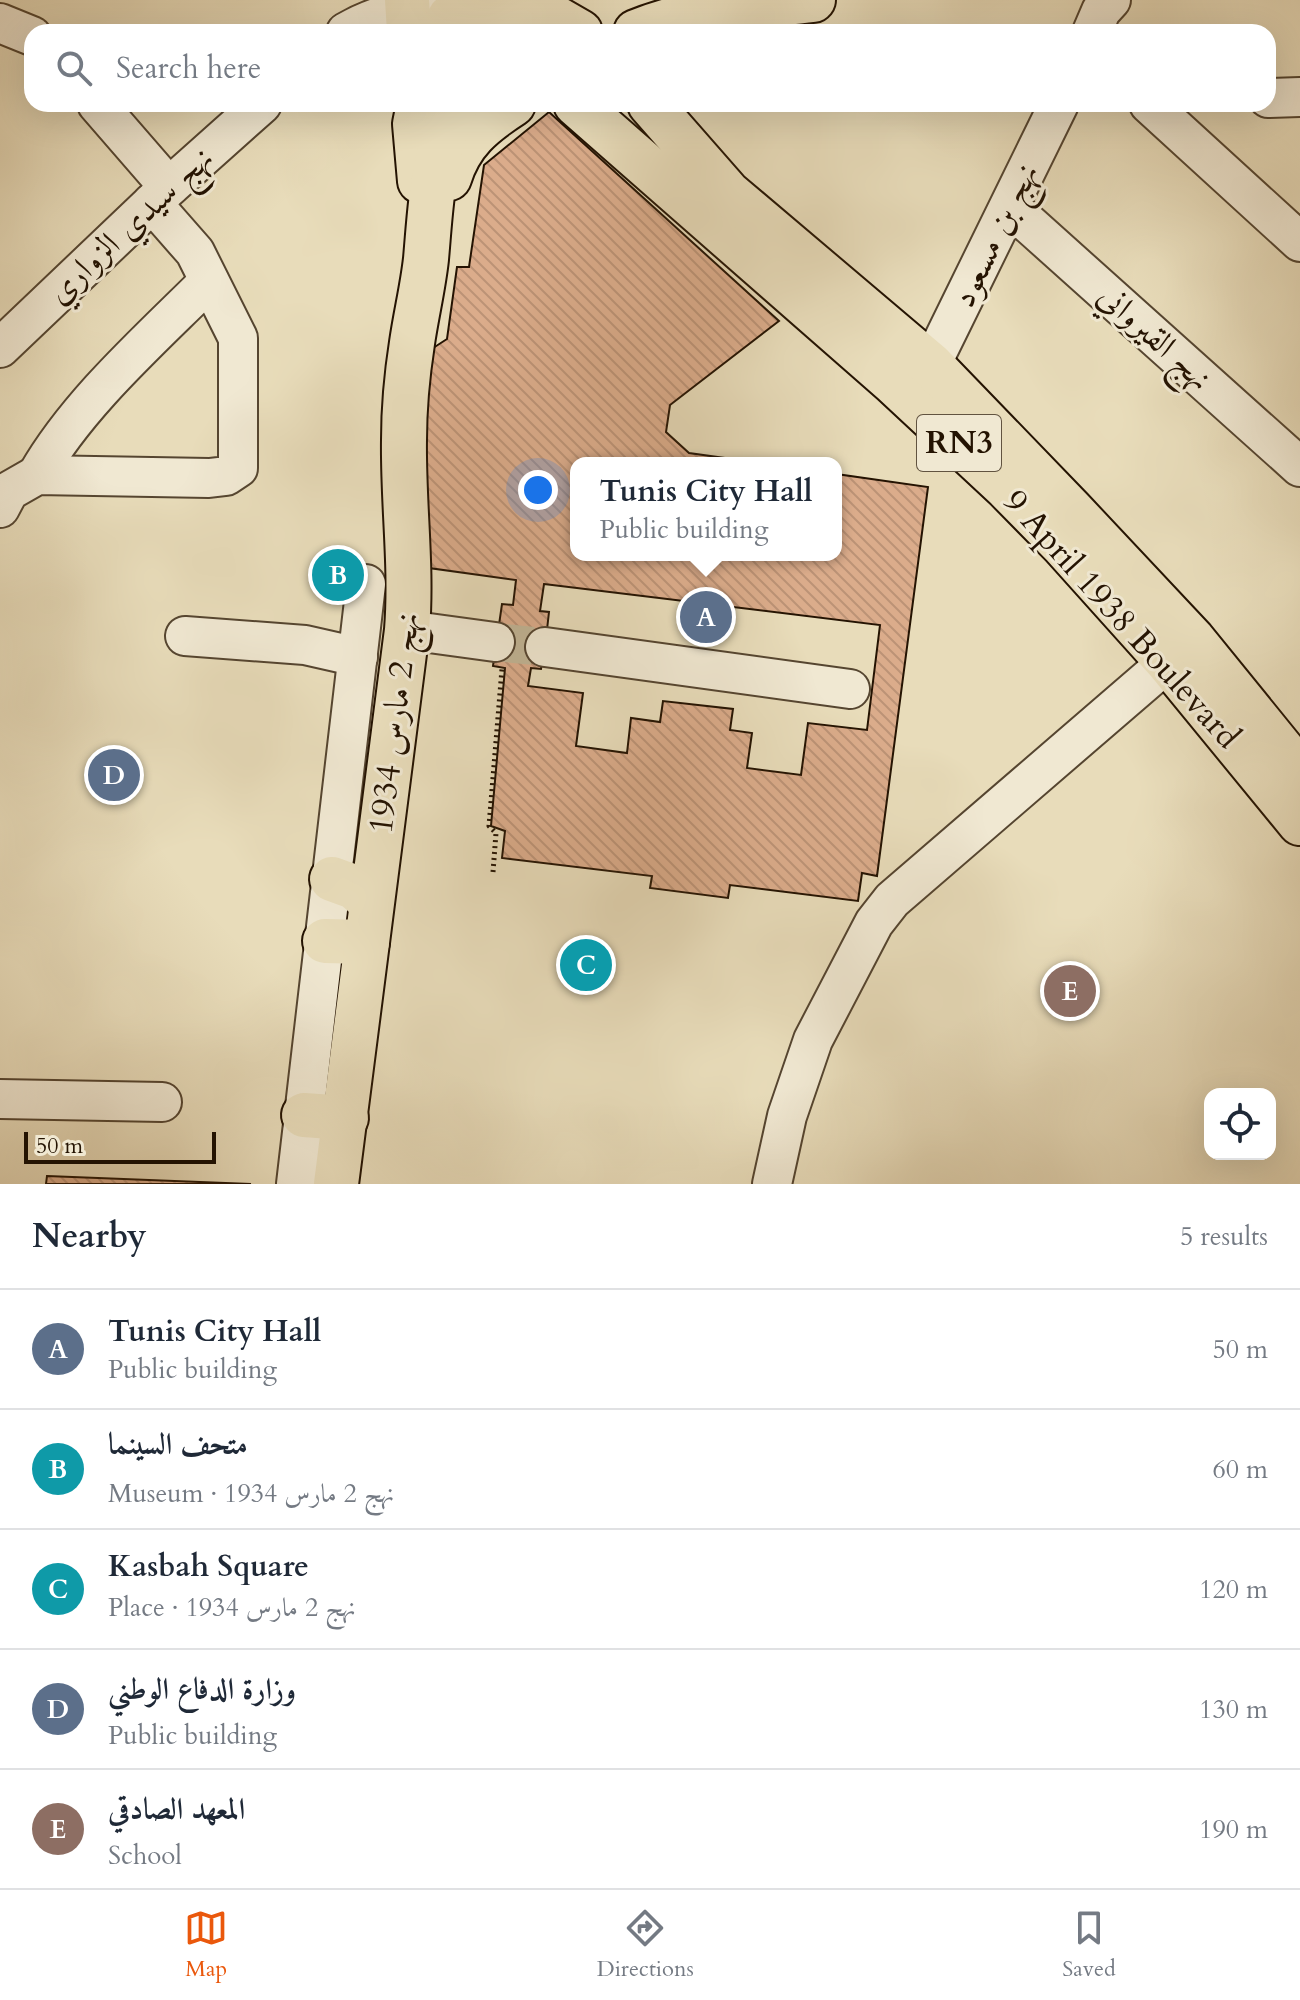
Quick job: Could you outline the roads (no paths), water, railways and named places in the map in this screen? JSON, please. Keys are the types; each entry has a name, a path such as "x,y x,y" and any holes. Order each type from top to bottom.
{"main road":[{"path":"555,0 580,24"},
{"path":"660,24 714,12 813,0"},
{"path":"466,16 523,24"},
{"name":"نهج 2 مارس 1934","path":"416,112 426,261"},
{"name":"نهج 2 مارس 1934","path":"336,1184 325,1116 354,928 407,630 410,572 403,438 412,343 426,261 434,170 453,112"},
{"path":"426,261 440,206 461,149 486,121 500,112"},
{"name":"9 April 1938 Boulevard","path":"586,112 869,337 931,365 1071,510 1181,651 1294,782"},
{"path":"631,112 728,193"},
{"name":"9 April 1938 Boulevard","path":"657,112 728,193 869,337 1007,488 1063,545 1181,651"},
{"path":"332,879 354,887 354,928"}],"street":[{"path":"1095,24 1101,11 1111,0"},
{"path":"362,24 385,13 466,16"},
{"path":"1276,98 1300,97"},
{"path":"37,475 209,478 226,476 238,468 238,338 195,252 161,195 103,112"},
{"name":"نهج سيدي الزواري","path":"0,348 253,112"},
{"name":"نهج بن مسعود","path":"931,365 1055,112"},
{"path":"1158,112 1300,242"},
{"name":"نهج القيرواني","path":"1010,207 1300,467"},
{"path":"0,508 9,491 37,475 57,440 209,281"},
{"path":"354,928 332,879 366,584"},
{"path":"407,630 494,642"},
{"path":"185,636 305,645 358,657"},
{"path":"545,647 850,689"},
{"path":"772,1184 787,1116 813,1040 874,923 892,900 1181,651"},
{"path":"0,1099 162,1102"},
{"path":"296,1184 325,1116"}],"tunnel":[{"path":"495,642 545,647"}],"place":[{"name":"متحف السينما","path":"338,575"},
{"name":"Tunis City Hall","path":"706,617"},
{"name":"وزارة الدفاع الوطني","path":"114,775"},
{"name":"Kasbah Square","path":"586,965"},
{"name":"المعهد الصادقي","path":"1070,991"}]}
